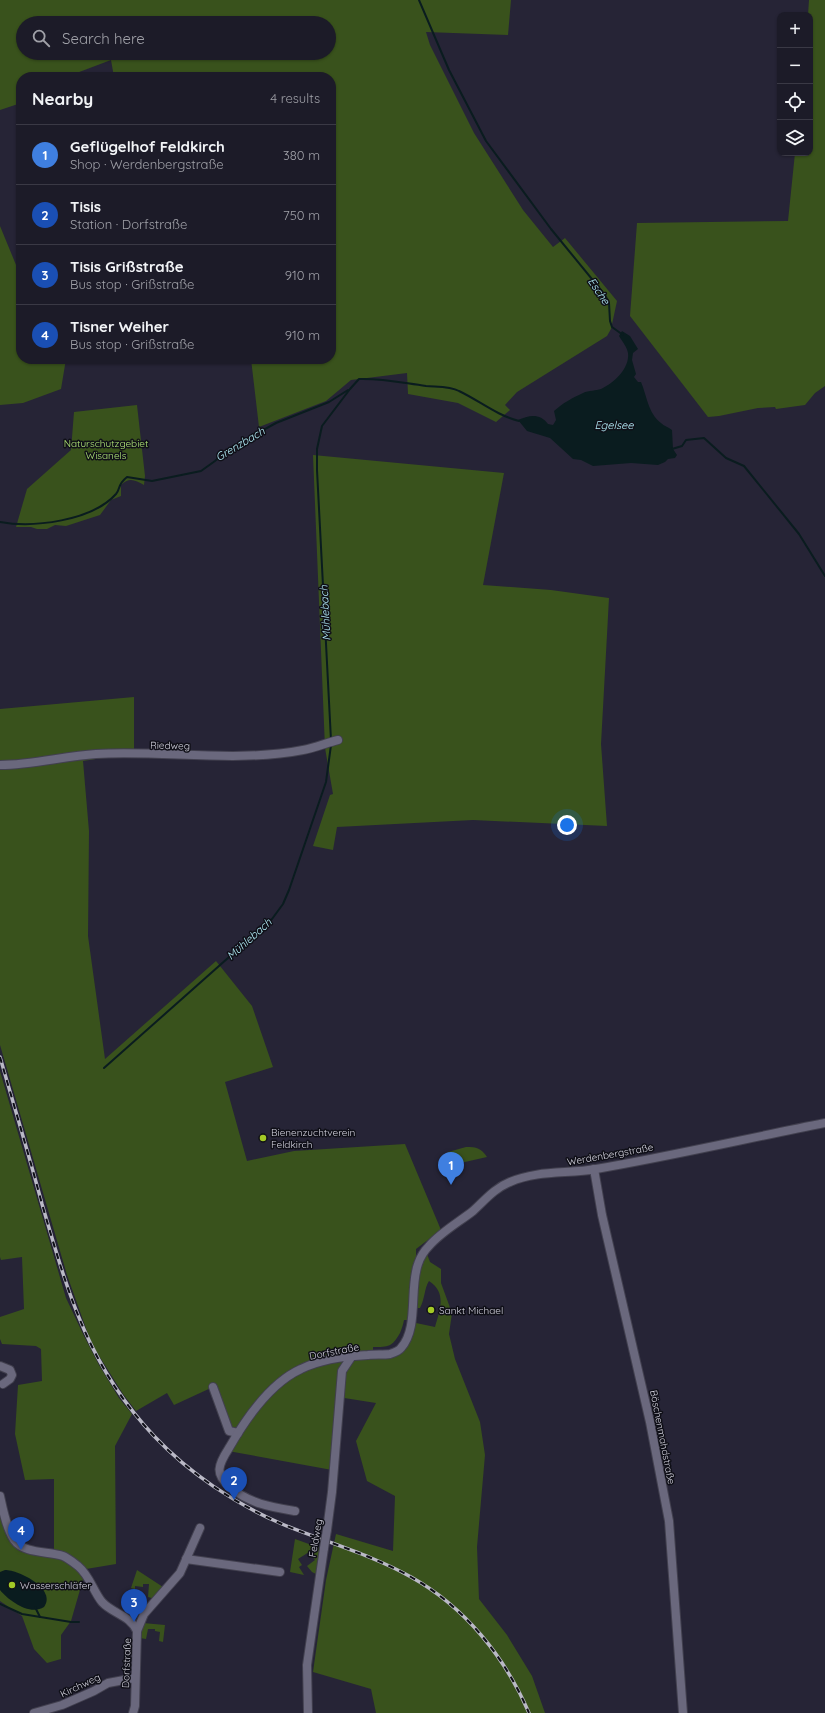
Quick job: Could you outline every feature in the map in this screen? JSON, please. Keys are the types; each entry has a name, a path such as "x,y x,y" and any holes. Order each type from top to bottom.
{"street":[{"name":"Riedweg","path":"0,765 29,763 96,754 192,755 284,753 303,750 333,741"},
{"name":"Werdenbergstraße","path":"423,1254 428,1246 474,1210 497,1188 524,1176 594,1169 825,1123"},
{"name":"Böschenmahdstraße","path":"594,1169 602,1215 650,1422 669,1521 683,1713"},
{"name":"Dorfstraße","path":"295,1511 269,1507 253,1502 229,1487 220,1476 218,1470 223,1457 260,1402 294,1372 308,1366 336,1359 352,1356 392,1354 400,1349 407,1338 412,1316 413,1288 418,1264 423,1254"},
{"name":"Feldweg","path":"308,1713 307,1665 332,1492 342,1372 344,1366 352,1356"},
{"path":"336,1359 344,1366"},
{"path":"0,1366 10,1370 12,1375 10,1379 3,1384"},
{"path":"213,1387 229,1431 238,1433"},
{"path":"0,1496 10,1531 15,1541 30,1549 64,1557 79,1567 90,1579 102,1602 128,1618 137,1631"},
{"name":"Dorfstraße","path":"133,1713 135,1706 137,1631 144,1614 180,1573 200,1528"},
{"path":"186,1559 280,1572"},
{"path":"128,1618 144,1614"},
{"name":"Kirchweg","path":"34,1713 62,1705 108,1683 136,1678"}],"green space":[{"path":"0,0 511,0 508,35 426,32 430,45 474,133 523,210 553,247 565,238 617,301 611,329 607,336 517,392 505,405 510,410 496,422 458,403 408,394 407,373 351,380 326,401 259,427 252,364 336,364 336,72 113,72 111,60 79,72 16,72 16,105 0,110"},
{"path":"809,0 825,0 825,386 815,393 805,405 776,409 775,407 758,408 708,417 630,316 637,223 788,221 795,156 813,156 813,12 808,12"},
{"path":"0,226 16,265 16,364 65,364 61,389 23,403 0,405"},
{"name":"Naturschutzgebiet Wisanels","path":"137,405 145,476 144,485 132,480 124,482 121,485 121,496 111,500 100,515 66,526 55,525 47,529 16,527 27,489 71,450 74,412"},
{"path":"313,455 504,473 483,585 551,590 609,598 601,744 607,826 473,820 337,827 333,850 313,846 330,795 333,794 325,748"},
{"path":"134,697 134,753 83,761 89,831 88,936 105,1059 216,961 252,1006 273,1067 225,1082 247,1161 294,1151 405,1144 441,1230 416,1249 416,1259 427,1254 430,1262 441,1269 441,1283 452,1313 449,1334 455,1359 480,1422 485,1455 477,1547 479,1599 507,1635 532,1676 545,1713 376,1713 371,1689 313,1672 326,1580 336,1534 393,1551 395,1496 367,1481 356,1441 376,1403 338,1397 332,1470 228,1451 238,1434 229,1431 213,1387 174,1405 167,1393 136,1411 123,1394 96,1351 88,1334 67,1275 0,1045 0,709","holes":["429,1281 435,1286 441,1302 435,1327 416,1323 407,1339 392,1355 373,1352 373,1347 383,1347 390,1345 395,1341 400,1333 404,1320 408,1320 414,1308 420,1308"]},
{"path":"0,1071 66,1298 99,1365 119,1398 132,1414 115,1446 116,1564 86,1569 71,1621 61,1635 61,1659 47,1663 34,1649 22,1616 0,1601 0,1498 3,1511 21,1545 54,1553 54,1479 25,1480 15,1434 18,1385 42,1381 41,1349 36,1346 2,1344 0,1339 0,1317 24,1309 22,1257 1,1260 0,1257"},
{"path":"466,1147 478,1149 487,1157 456,1164 446,1163 443,1157 448,1152"},
{"path":"295,1539 320,1548 316,1574 307,1566 315,1560 309,1552 298,1559 302,1565 299,1567 304,1575 290,1572"},
{"path":"137,1570 163,1587 155,1599 148,1597 149,1584 143,1584 143,1587 135,1586 135,1589 131,1588"},
{"path":"143,1623 165,1625 163,1642 159,1641 160,1632 155,1631 155,1629 148,1629 146,1639 140,1638"}],"water":[{"name":"Egelsee","path":"622,331 630,336 638,349 633,353 632,360 636,374 634,377 638,382 641,382 653,414 662,424 672,430 673,449 677,455 675,458 668,459 658,465 631,463 593,466 581,460 573,459 550,438 527,431 518,420 534,416 545,420 548,424 553,425 556,420 554,411 571,399 585,392 601,389 616,379 624,369 628,359 627,349 619,336"},
{"path":"5,1570 19,1573 41,1587 47,1600 44,1607 32,1610 20,1606 9,1599 0,1590 0,1572"}],"waterway":[{"name":"Esche","path":"419,0 449,70 486,141 551,229 605,295 609,303 610,321 612,327 623,335"},
{"name":"Mühlebach","path":"331,740 317,470 317,449 322,426 359,379 384,380 455,389 488,408 519,421"},
{"name":"Grenzbach","path":"0,522 13,524 45,523 77,516 92,511 105,503 116,494 120,484 127,477 152,481 201,471 227,450 276,423 329,402 348,390"},
{"name":"Esche","path":"672,449 682,446 686,440 704,438 726,458 744,466 799,534 825,576"},
{"name":"Mühlebach","path":"104,1068 272,919 283,904 326,782 331,745"},
{"name":"Mühlebach","path":"0,1604 22,1614 79,1622"},
{"name":"Mühlebach","path":"35,1607 40,1617"}],"railway":[{"path":"0,1057 42,1204 71,1298 96,1355 112,1383 131,1410 154,1436 182,1463 230,1497 264,1516 298,1531 380,1562 411,1577 431,1589 466,1618 481,1635 508,1672 529,1713"}],"place":[{"name":"Bienenzuchtverein Feldkirch","path":"263,1138"},
{"name":"Geflügelhof Feldkirch","path":"451,1185"},
{"name":"Sankt Michael","path":"431,1310"},
{"name":"Tisis","path":"234,1500"},
{"name":"Tisner Weiher","path":"21,1550"},
{"name":"Wasserschläfer","path":"12,1585"},
{"name":"Tisis Grißstraße","path":"134,1622"}]}
